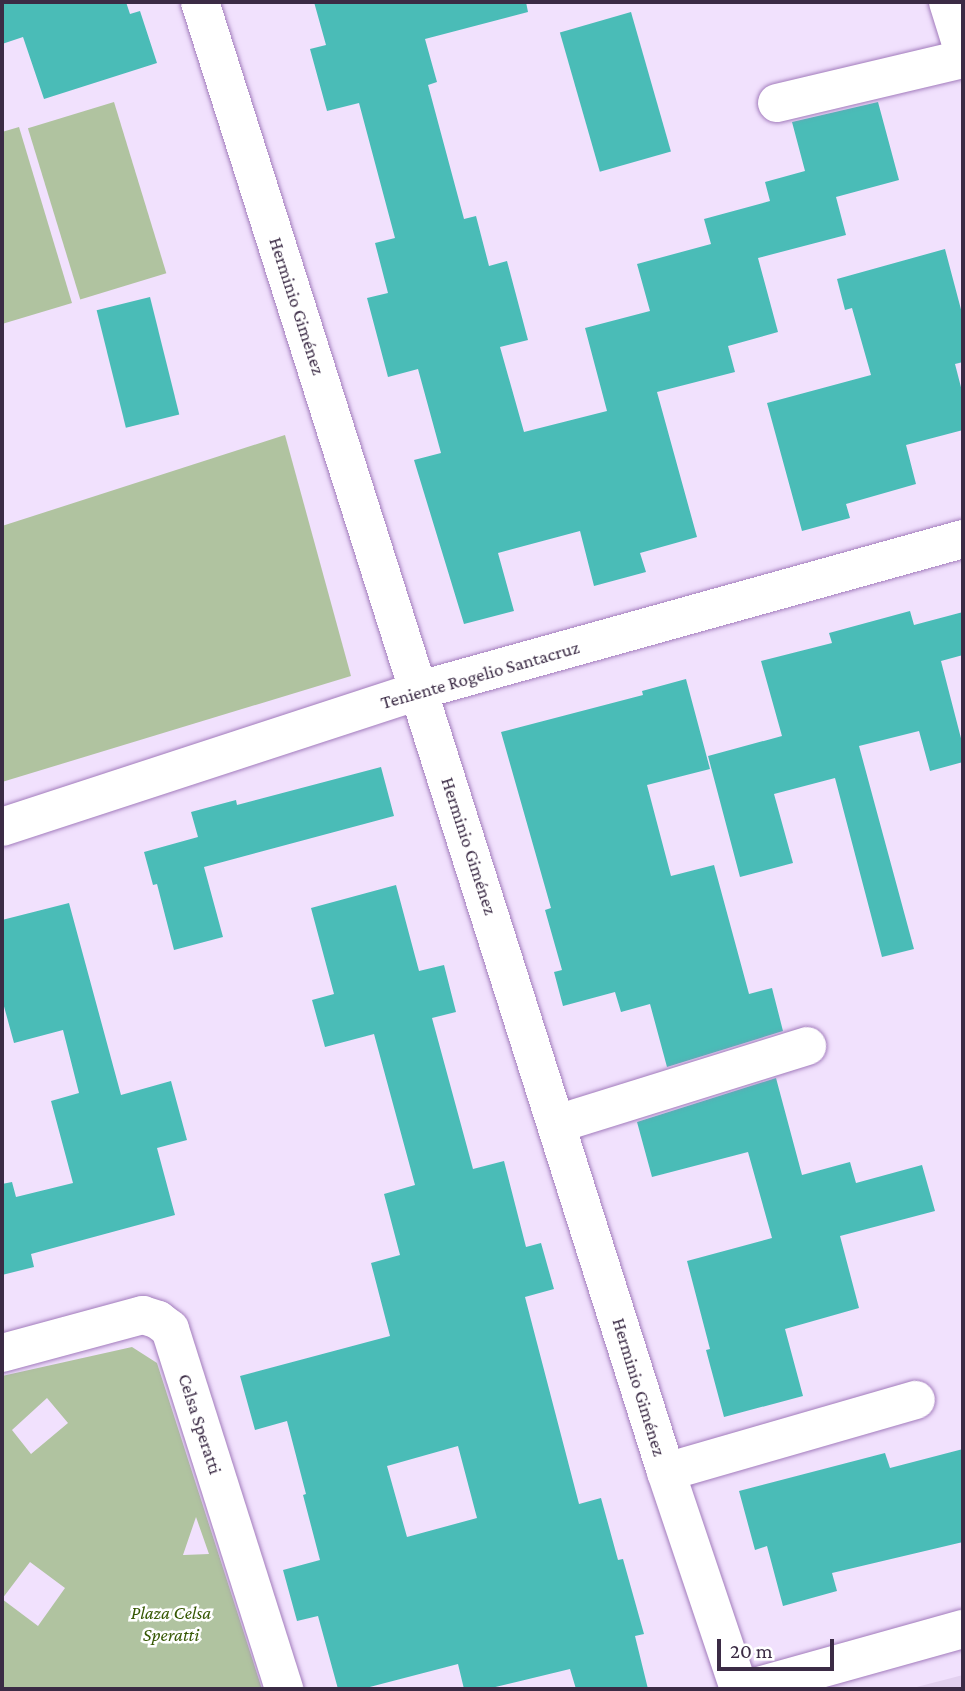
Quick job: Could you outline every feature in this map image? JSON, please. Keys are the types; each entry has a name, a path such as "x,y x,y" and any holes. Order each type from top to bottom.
{"street":[{"name":"Herminio Giménez","path":"200,2 666,1472 739,1689"},
{"path":"948,2 963,50"},
{"path":"777,103 963,59"},
{"name":"Teniente Rogelio Santacruz","path":"2,827 420,691 963,539"},
{"path":"557,1124 807,1045"},
{"name":"Celsa Speratti","path":"2,1353 144,1315 159,1320 170,1329 284,1689"},
{"path":"666,1472 916,1400"},
{"path":"748,1689 963,1629"}],"shaded area":[{"path":"963,1675 963,1689 909,1689"}],"green space":[{"path":"114,102 166,273 80,299 28,128"},
{"path":"19,127 72,303 2,324 2,132"},
{"path":"285,435 351,676 2,782 2,526"},
{"name":"Plaza Celsa Speratti","path":"132,1347 157,1363 262,1689 2,1689 2,1599 2,1376","holes":["47,1398 68,1423 31,1454 12,1430","196,1517 209,1554 183,1555","30,1562 65,1588 38,1626 2,1599"]}],"building":[{"path":"2,2 126,2 130,14 140,11 157,63 44,99 23,37 2,44"},
{"path":"314,2 526,2 528,12 425,39 437,82 428,85 464,219 476,216 489,266 507,261 528,340 500,347 524,432 607,411 585,328 650,311 637,264 711,244 704,219 770,201 765,182 805,171 792,122 878,102 899,180 836,197 846,235 758,258 778,332 728,346 735,372 657,392 697,537 640,553 646,572 594,586 580,531 498,553 514,611 464,624 414,460 441,453 418,369 388,377 367,298 388,293 375,243 395,238 359,103 327,111 310,49 326,45"},
{"path":"631,12 671,151 600,172 560,32"},
{"path":"945,249 963,317 963,362 955,364 963,395 963,430 906,445 916,484 846,504 850,518 802,531 767,403 871,375 852,308 845,310 837,279"},
{"path":"150,297 179,414 126,428 97,310"},
{"path":"910,611 914,625 963,612 963,655 941,661 963,746 963,762 930,771 919,731 859,746 914,949 882,957 835,778 774,794 793,863 740,877 708,756 782,736 761,661 832,643 829,633"},
{"path":"686,679 710,769 647,785 671,876 714,865 749,994 772,988 783,1031 667,1067 650,1004 621,1012 615,992 563,1006 554,972 562,970 545,910 551,908 501,732 643,695 642,691"},
{"path":"381,767 394,816 204,867 223,937 174,950 157,884 153,885 144,852 198,837 191,812 236,800 237,805"},
{"path":"396,885 419,971 444,965 456,1012 432,1018 473,1169 504,1161 526,1247 541,1243 554,1289 525,1297 579,1504 601,1498 618,1560 623,1559 644,1634 635,1636 648,1689 576,1689 570,1669 487,1689 464,1689 458,1664 362,1689 338,1689 318,1616 297,1621 283,1570 320,1560 303,1495 306,1494 287,1421 255,1430 240,1376 390,1336 371,1263 400,1255 384,1194 415,1185 374,1034 325,1047 312,1000 334,994 311,908","holes":["458,1446 477,1518 407,1537 387,1466"]},
{"path":"69,903 121,1095 171,1081 187,1140 157,1148 175,1215 31,1254 34,1267 2,1275 2,1184 12,1182 16,1197 73,1183 51,1101 79,1093 63,1030 14,1043 2,999 2,920"},
{"path":"776,1078 802,1175 850,1162 856,1183 922,1165 935,1211 840,1236 859,1308 785,1329 803,1396 724,1417 687,1261 772,1238 748,1152 652,1177 637,1122"},
{"path":"963,1449 963,1542 832,1573 837,1591 783,1606 767,1546 755,1550 739,1491 885,1453 890,1468"}]}
